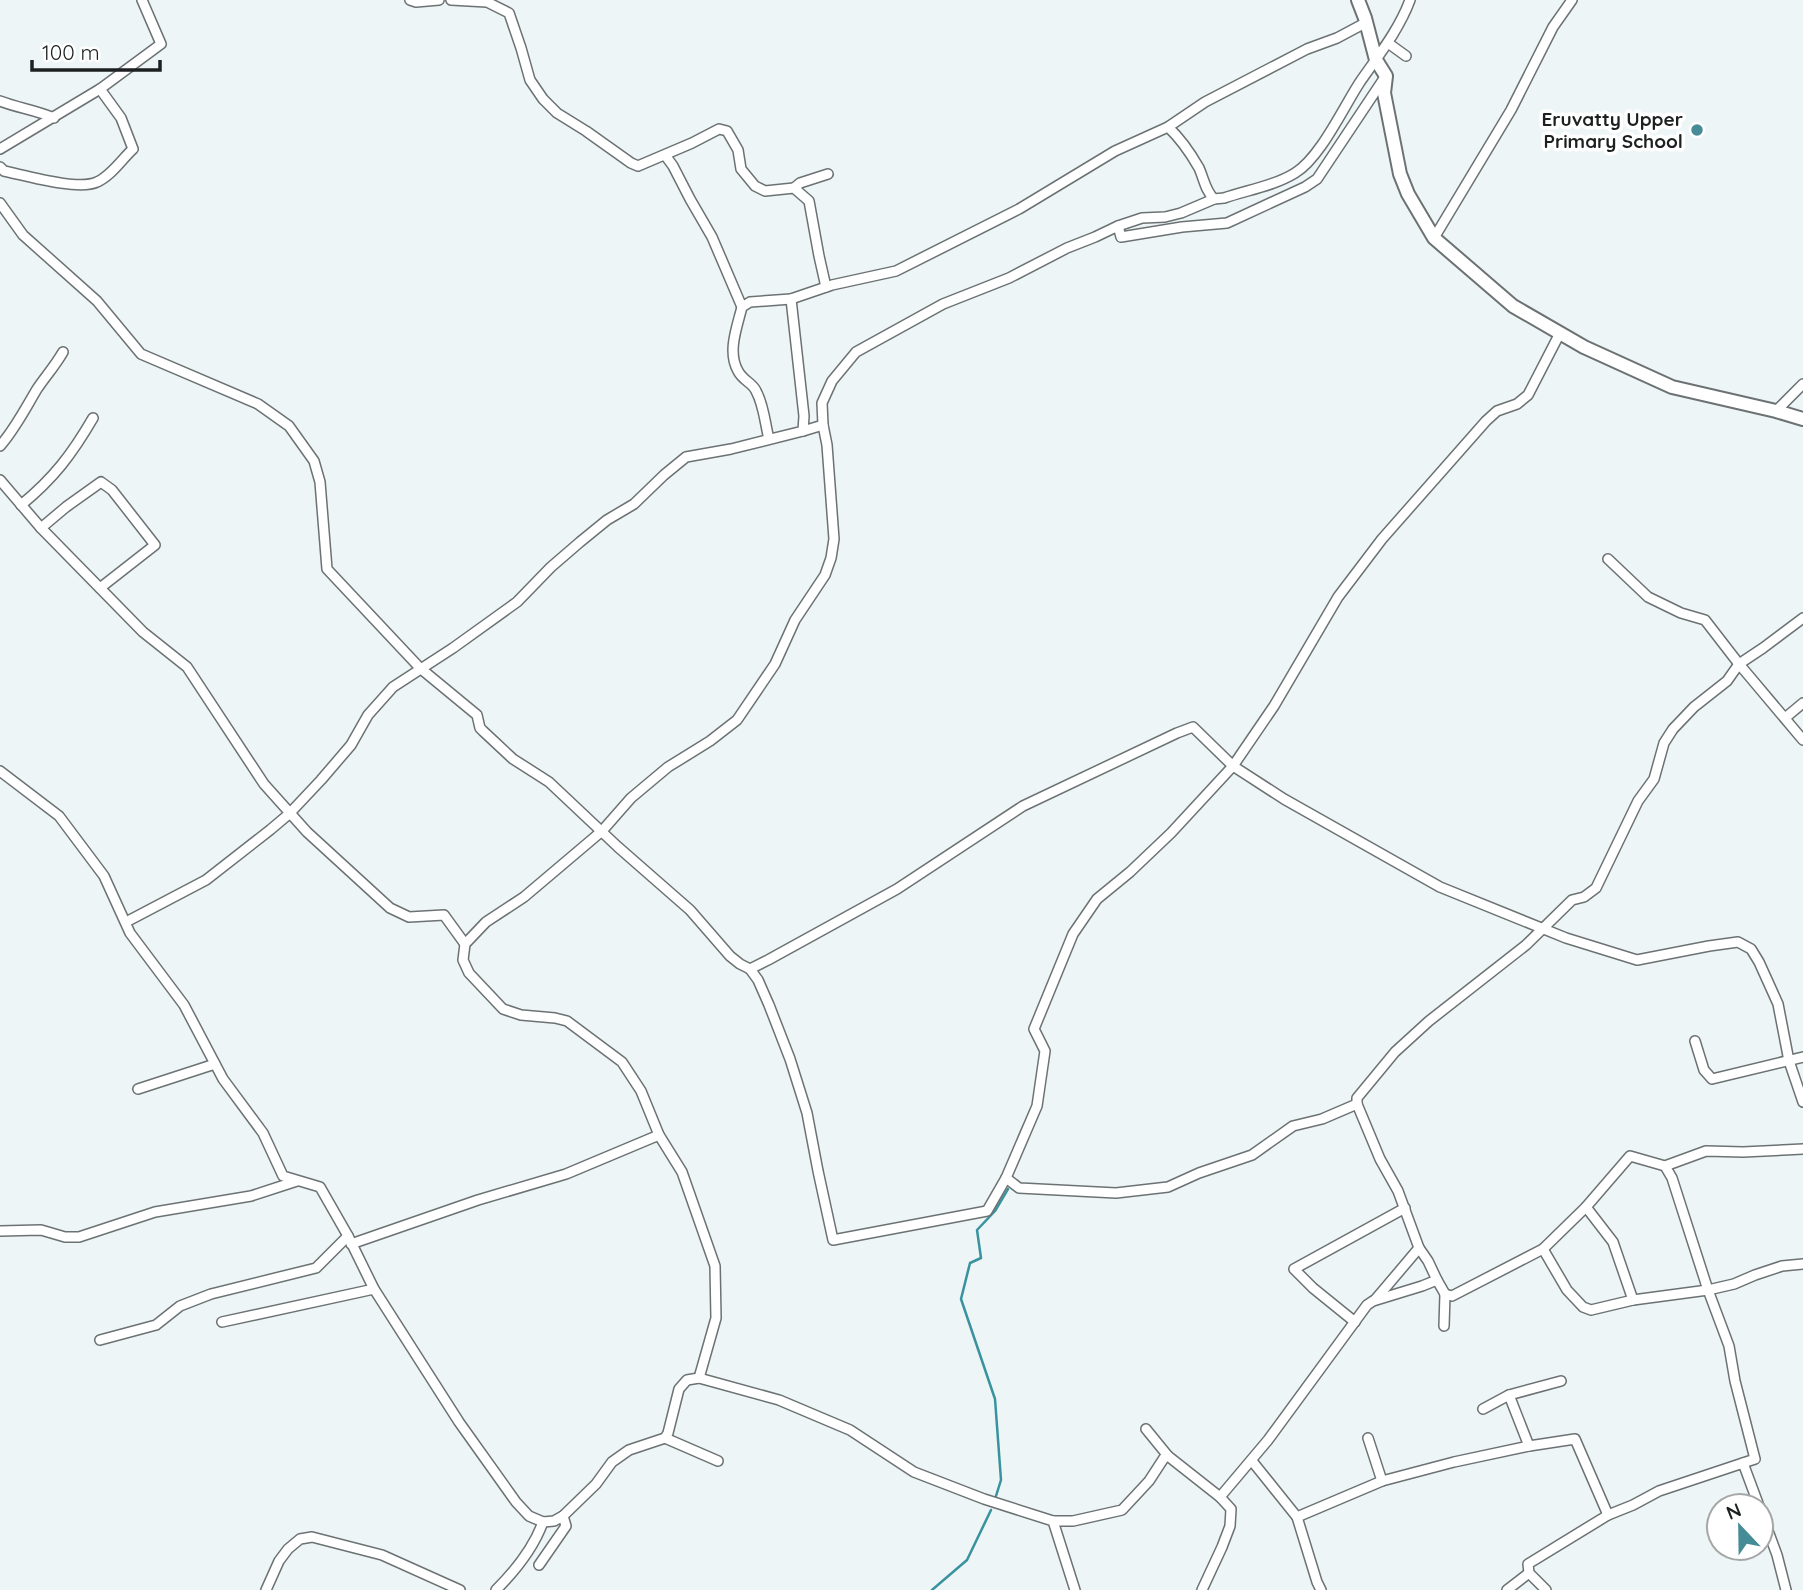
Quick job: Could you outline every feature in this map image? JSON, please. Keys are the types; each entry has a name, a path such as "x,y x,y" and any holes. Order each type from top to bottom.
{"main road":[{"path":"1358,0 1367,22 1377,62 1385,76 1384,93 1400,174 1408,194 1434,238 1513,306 1584,347 1672,387 1803,419"}],"street":[{"path":"0,149 100,89 160,44 142,0"},
{"path":"410,0 439,0"},
{"path":"451,0 487,2 509,13 530,80 543,99 557,113 631,163 638,166 723,129 738,150 741,169 755,186 765,191 794,188 800,183 828,174"},
{"path":"699,1378 716,1318 715,1266 682,1171 659,1135 641,1091 622,1062 567,1021 521,1015 503,1009 469,972 463,960 465,944 486,922 524,897 602,831 631,798 737,720 775,664 795,620 825,575 831,558 834,539 822,403 832,381 856,352 943,304 1009,278 1067,248 1118,226 1142,218 1181,213 1214,199 1293,174 1308,163 1326,138 1360,83 1377,62 1410,0"},
{"path":"1434,238 1511,110 1553,27 1572,0"},
{"path":"742,307 750,302 791,299 826,287 897,271 1019,209 1115,151 1168,127 1205,102 1307,49 1337,38 1367,22"},
{"path":"1388,43 1406,56"},
{"path":"1118,226 1121,237 1227,223 1305,187 1317,179 1385,76"},
{"path":"0,167 4,171 80,185 96,183 106,176 134,149 121,118 100,89"},
{"path":"0,101 21,109 40,111 54,118"},
{"path":"1168,127 1176,134 1200,170 1207,190 1214,199"},
{"path":"665,155 712,237 742,307 732,355 737,371 744,381 755,388 769,439"},
{"path":"794,188 810,201 826,287"},
{"path":"0,203 23,235 97,301 141,354 258,404 289,426 314,461 320,482 327,569 420,668 477,715 480,728 503,750 549,782 690,910 730,956 750,969 758,980 778,1027 807,1113 834,1240 987,1211 1006,1178 1037,1106 1045,1051 1034,1028 1073,934 1097,899 1171,833 1233,766 1274,706 1338,597 1382,540 1486,421 1497,411 1517,404 1528,395 1560,333"},
{"path":"791,299 804,416 803,431"},
{"path":"0,446 12,432 63,352"},
{"path":"1776,411 1803,384"},
{"path":"21,505 68,460 93,418"},
{"path":"126,922 206,880 289,814 351,745 368,715 393,687 517,602 580,542 607,520 634,504 686,457 731,449 823,425"},
{"path":"0,480 41,528 143,632 187,667 264,784 307,832 390,908 409,917 444,915 465,944"},
{"path":"41,528 101,482 112,490 155,545 100,588"},
{"path":"1608,559 1648,597 1681,613 1705,620 1803,740"},
{"path":"1444,1326 1445,1294 1419,1248 1398,1191 1376,1149 1357,1098 1395,1052 1429,1021 1526,945 1572,900 1584,897 1596,888 1638,801 1654,779 1664,743 1669,736 1694,706 1727,681 1739,664 1803,618"},
{"path":"1785,718 1803,703"},
{"path":"750,969 897,889 1023,806 1193,727 1233,766 1284,799 1440,887 1566,938 1637,960 1738,942 1751,949 1778,1004 1789,1061 1803,1102"},
{"path":"0,771 59,816 104,876 130,933 184,1005 223,1079 263,1133 283,1176 320,1187 374,1289 452,1411 516,1502 529,1516 543,1522 563,1517 596,1484 612,1462 629,1450 664,1438 668,1433 679,1389 687,1380 699,1378 779,1400 850,1430 914,1472 984,1499 1053,1521 1073,1521 1122,1510 1168,1456"},
{"path":"1695,1041 1704,1070 1712,1079 1803,1057"},
{"path":"138,1089 215,1065"},
{"path":"1006,1178 1019,1188 1116,1193 1168,1187 1199,1172 1252,1155 1293,1126 1322,1119 1357,1104"},
{"path":"100,1340 156,1325 180,1306 211,1294 316,1268 349,1240 566,1174 659,1135"},
{"path":"1445,1294 1451,1296 1543,1249 1586,1207 1630,1156 1665,1166 1706,1151 1803,1149"},
{"path":"1546,1590 1530,1573 1528,1564 1531,1562 1608,1515 1660,1491 1755,1459 1729,1346 1672,1178 1665,1166"},
{"path":"0,1231 41,1230 65,1237 79,1237 155,1212 251,1196 298,1180"},
{"path":"1586,1207 1613,1242 1633,1300"},
{"path":"1355,1322 1294,1269 1405,1208"},
{"path":"1220,1497 1252,1461 1367,1305 1419,1248"},
{"path":"1543,1249 1567,1290 1583,1307 1591,1310 1633,1300 1708,1290 1734,1284 1782,1266 1803,1264"},
{"path":"1373,1301 1437,1280"},
{"path":"222,1322 374,1289"},
{"path":"1483,1409 1509,1395 1561,1381"},
{"path":"1509,1395 1529,1446"},
{"path":"1146,1429 1168,1456 1220,1497 1230,1509 1230,1526 1202,1590"},
{"path":"664,1438 718,1461"},
{"path":"1368,1438 1382,1481"},
{"path":"1297,1517 1382,1481 1454,1462 1575,1438 1608,1515"},
{"path":"1252,1461 1297,1517 1321,1590"},
{"path":"1743,1463 1754,1492"},
{"path":"539,1565 566,1527 563,1517"},
{"path":"1053,1521 1075,1590"},
{"path":"496,1590 528,1552 538,1537 543,1522"},
{"path":"265,1590 288,1549 300,1539 312,1536 382,1555 460,1590"},
{"path":"1775,1550 1786,1590"},
{"path":"1507,1590 1530,1573"}],"waterway":[{"path":"996,1496 1001,1480 995,1399 961,1299 970,1263 981,1258 977,1230 995,1211 1008,1189"},
{"path":"932,1590 967,1560 991,1510"}],"place":[{"name":"Eruvatty Upper Primary School","path":"1697,130"}]}
